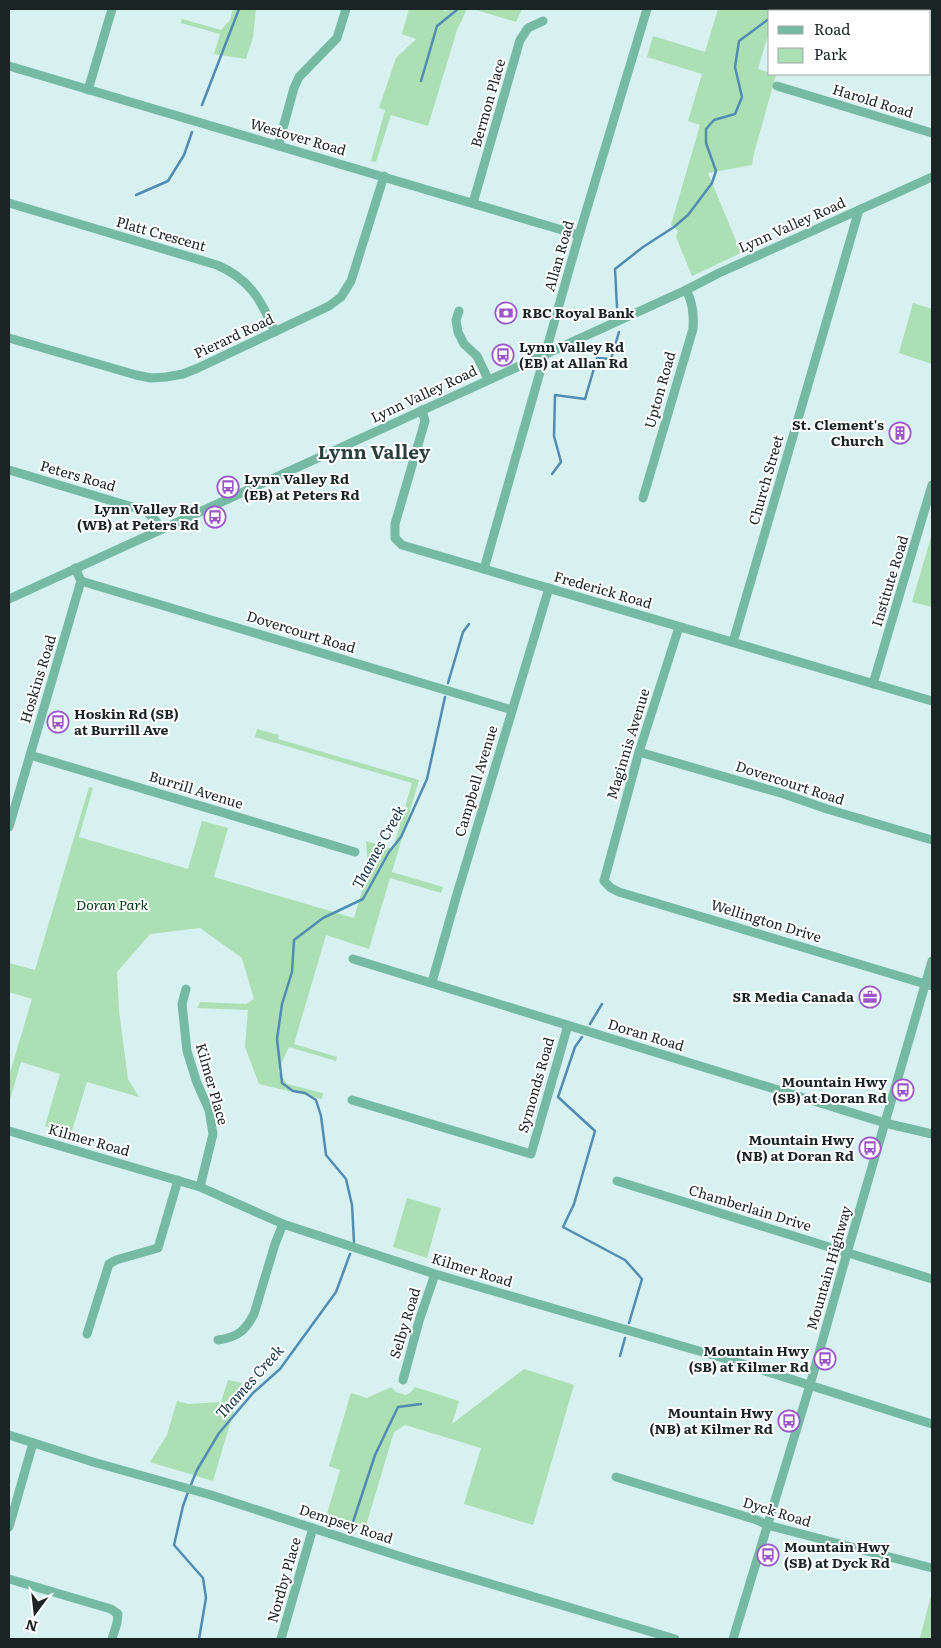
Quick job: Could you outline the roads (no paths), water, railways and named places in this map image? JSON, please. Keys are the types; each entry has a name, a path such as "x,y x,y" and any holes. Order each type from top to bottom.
{"street":[{"path":"88,90 112,9"},
{"path":"278,146 298,76 337,38 346,9"},
{"name":"Allan Road","path":"484,569 579,235 647,9"},
{"name":"Bermon Place","path":"473,203 520,40 528,28 543,21"},
{"name":"Westover Road","path":"9,66 579,235"},
{"name":"Harold Road","path":"777,86 932,133"},
{"name":"Pierard Road","path":"9,338 151,378 183,374 198,368 335,303 348,289 358,264 384,176"},
{"name":"Lynn Valley Road","path":"9,599 932,177"},
{"name":"Platt Crescent","path":"9,204 229,270 252,289 275,332"},
{"name":"Church Street","path":"732,642 859,210"},
{"name":"Upton Road","path":"643,498 693,329 692,306 686,290"},
{"path":"459,310 456,320 458,332 464,344 477,356 488,379"},
{"name":"Frederick Road","path":"422,410 425,421 395,524 395,538 402,545 932,701"},
{"name":"Peters Road","path":"9,470 146,512 156,521 160,530"},
{"name":"Institute Road","path":"873,684 932,485"},
{"path":"75,568 81,581"},
{"name":"Dovercourt Road","path":"81,581 512,710"},
{"name":"Hoskins Road","path":"9,827 81,581"},
{"name":"Campbell Avenue","path":"432,982 549,588"},
{"name":"Maginnis Avenue","path":"606,870 639,752 679,626"},
{"name":"Dovercourt Road","path":"639,752 932,840"},
{"name":"Burrill Avenue","path":"30,755 355,852"},
{"name":"Wellington Drive","path":"606,870 604,881 611,888 619,892 929,985"},
{"name":"Doran Road","path":"353,959 885,1123 932,1134"},
{"name":"Mountain Highway","path":"733,1639 810,1385 885,1123 929,985 932,961"},
{"name":"Kilmer Place","path":"186,989 182,1004 187,1051 197,1083 209,1110 213,1134 200,1187"},
{"name":"Symonds Road","path":"352,1100 531,1154 568,1025"},
{"name":"Kilmer Road","path":"9,1131 200,1187 283,1224 435,1274 810,1385 932,1424"},
{"path":"87,1334 109,1264 116,1260 158,1248 178,1180"},
{"name":"Chamberlain Drive","path":"617,1181 932,1279"},
{"path":"218,1340 237,1336 251,1320 283,1224"},
{"name":"Selby Road","path":"403,1380 419,1321 435,1274"},
{"name":"Dempsey Road","path":"9,1435 211,1495 411,1560 675,1639"},
{"path":"9,1527 33,1443"},
{"name":"Dyck Road","path":"616,1477 757,1520 767,1525 932,1568"},
{"name":"Nordby Place","path":"281,1639 313,1528"},
{"path":"9,1579 111,1609 118,1614 112,1639"}],"waterway":[{"path":"202,105 239,9"},
{"path":"421,81 437,26 458,9"},
{"name":"Thames Creek","path":"617,307 615,269 688,215 712,183 716,171 706,143 706,129 714,120 735,114 742,97 735,67 739,41 768,19"},
{"path":"136,195 168,181 184,155 192,132"},
{"name":"Thames Creek","path":"552,474 561,462 554,436 555,395 585,399 597,358 611,359 619,332"},
{"name":"Thames Creek","path":"448,683 463,632 469,624"},
{"name":"Thames Creek","path":"354,1242 352,1205 346,1179 326,1155 321,1116 316,1100 305,1093 293,1091 282,1083 277,1039 282,1004 292,972 294,940 323,918 363,899 389,852 401,837 427,779 445,697"},
{"path":"590,1024 602,1004"},
{"path":"582,1037 575,1047 558,1097 595,1131 574,1204 563,1227 625,1260 642,1279 629,1323"},
{"name":"Thames Creek","path":"190,1487 197,1470 219,1433 253,1393 280,1369 336,1292 350,1254"},
{"path":"620,1356 625,1338"},
{"path":"352,1525 375,1455 398,1407 421,1404"},
{"name":"Thames Creek","path":"188,1492 174,1545 203,1578 206,1598 199,1639"}],"place":[{"name":"RBC Royal Bank","path":"506,313"},
{"name":"Lynn Valley Rd (EB) at Allan Rd","path":"503,355"},
{"name":"St. Clement's Church","path":"900,433"},
{"name":"Lynn Valley Rd (EB) at Peters Rd","path":"228,487"},
{"name":"Lynn Valley Rd (WB) at Peters Rd","path":"215,517"},
{"name":"Hoskin Rd (SB) at Burrill Ave","path":"58,722"},
{"name":"SR Media Canada","path":"870,997"},
{"name":"Mountain Hwy (SB) at Doran Rd","path":"903,1090"},
{"name":"Mountain Hwy (NB) at Doran Rd","path":"870,1148"},
{"name":"Mountain Hwy (SB) at Kilmer Rd","path":"825,1359"},
{"name":"Mountain Hwy (NB) at Kilmer Rd","path":"789,1421"},
{"name":"Mountain Hwy (SB) at Dyck Rd","path":"768,1555"}],"district":[{"name":"Lynn Valley","path":"374,452"}],"park label":[{"name":"Doran Park","path":"112,905"}]}
